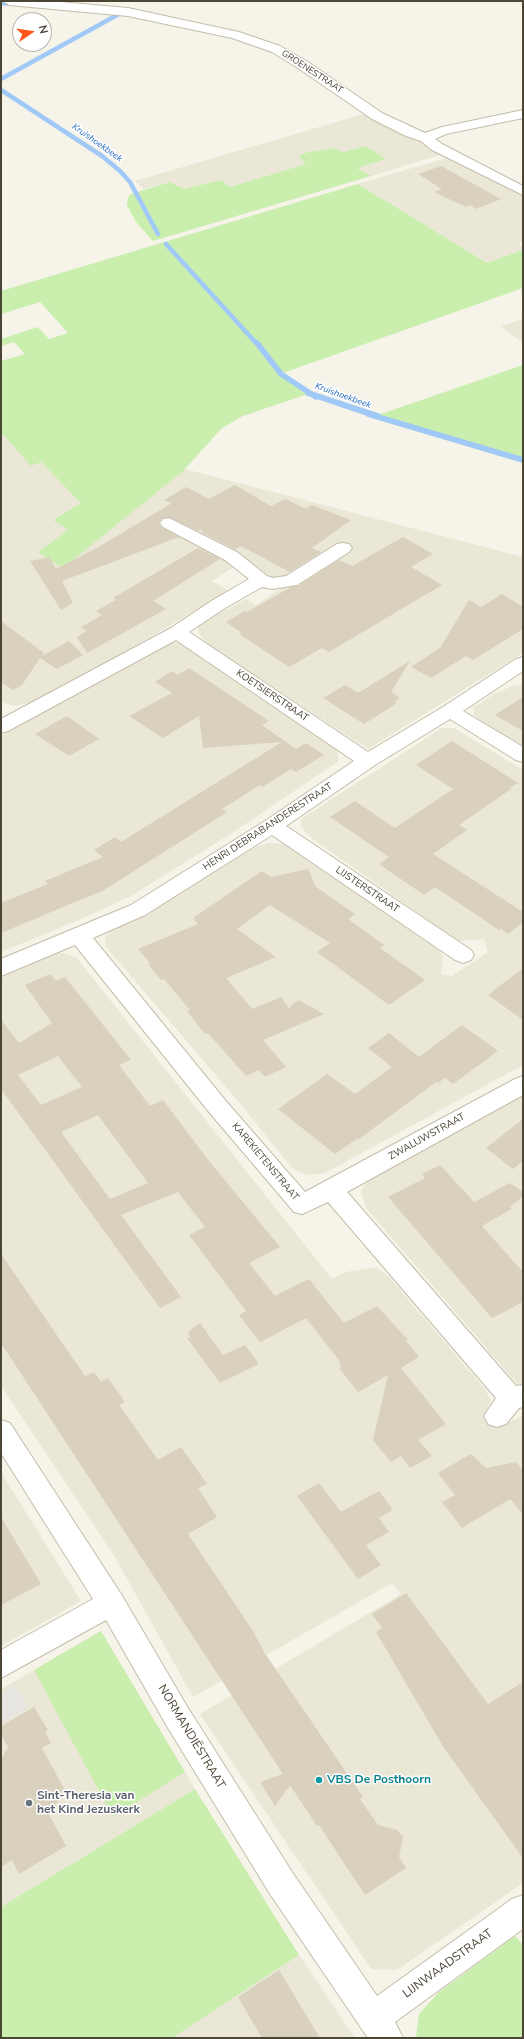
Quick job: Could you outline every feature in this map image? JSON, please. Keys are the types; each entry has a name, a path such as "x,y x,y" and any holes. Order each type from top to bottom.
{"street":[{"name":"GROENESTRAAT","path":"9,1 128,12 235,35 260,43 276,49 304,65 377,116 426,138 437,147 523,190"},
{"path":"426,138 442,131 523,114"},
{"path":"169,522 231,556 260,580 272,584 291,581 343,548"},
{"path":"4,722 177,632 219,604 260,580"},
{"name":"KOETSIERSTRAAT","path":"177,632 368,761"},
{"name":"HENRI DEBRABANDERESTRAAT","path":"1,968 138,910 272,826 368,761 450,711 515,675 523,663"},
{"path":"450,711 523,756"},
{"name":"LIJSTERSTRAAT","path":"272,826 463,955"},
{"name":"KAREKIETENSTRAAT","path":"79,936 217,1106 302,1206 331,1190"},
{"name":"ZWALUWSTRAAT","path":"331,1190 523,1085"},
{"path":"331,1190 510,1404"},
{"name":"NORMANDIËSTRAAT","path":"1,1431 111,1603 178,1718 281,1883 380,2028"},
{"path":"1,1665 111,1603"},
{"name":"LIJNWAADSTRAAT","path":"380,2028 523,1910"}],"shaded area":[{"path":"367,113 443,154 371,176 357,168 386,159 366,146 343,152 334,148 304,153 306,164 230,187 221,180 183,189 170,182 144,189 135,181"},
{"path":"450,157 523,194 523,242 518,244 523,247 523,250 487,263 358,184"},
{"path":"523,319 523,343 500,326"},
{"path":"1,432 31,465 41,462 82,503 53,519 68,530 185,469 523,557 523,653 368,749 209,645 199,634 198,628 200,623 246,599 256,605 286,585 243,561 212,581 229,591 133,647 33,702 14,706 1,702"},
{"path":"173,643 181,643 337,748 339,761 232,833 131,896 79,920 1,952 1,736 162,646"},
{"path":"523,685 523,748 474,715 474,707 494,694 512,686"},
{"path":"442,728 454,728 523,770 523,1065 325,1173 308,1175 292,1168 242,1106 106,947 105,937 115,928 141,915 256,847 268,843 284,844 440,951 443,957 441,974 452,976 488,952 484,939 458,941 314,840 301,827 301,819"},
{"path":"58,952 76,957 332,1279 346,1272 376,1267 389,1277 484,1388 491,1400 483,1418 502,1425 523,1416 523,1883 397,1970 371,1969 200,1714 401,1594 392,1583 193,1697 116,1559 1,1386 1,977"},
{"path":"523,1095 523,1384 518,1385 367,1209 361,1193 365,1184 379,1175"},
{"path":"1,1472 81,1601 1,1646"},
{"path":"101,1631 195,1789 1,1907 1,1689"},
{"path":"15,1686 28,1707 1,1723 1,1694"},
{"path":"299,1955 355,2038 172,2038"}],"green space":[{"path":"366,146 386,159 357,168 371,176 153,241 136,222 127,205 128,197 131,194 170,182 184,189 221,180 230,187 306,164 299,156 304,153 334,148 343,152"},
{"path":"358,184 487,263 523,250 523,288 283,373 311,391 305,395 243,416 222,428 183,471 63,568 38,552 68,530 53,520 81,503 41,462 31,466 1,432 1,361 25,354 14,342 1,346 1,339 38,327 49,339 68,333 40,302 1,314 1,291"},
{"path":"523,365 523,463 373,418 381,414"},
{"path":"101,1631 185,1772 113,1817 34,1670"},
{"path":"195,1789 299,1955 172,2038 1,2038 1,1907"},
{"path":"515,1936 523,1945 523,2038 416,2038 419,2014 438,1993"}],"water":[{"path":"311,391 381,414 373,418 305,395"}],"building":[{"path":"441,166 501,199 476,209 470,205 466,207 434,192 442,189 418,174"},
{"path":"235,485 271,506 286,499 306,509 312,505 351,520 312,548 321,552 290,572 241,546 235,549 203,533 201,529 198,531 170,517 163,518 158,523 162,528 179,537 62,581 73,603 61,610 30,561 50,557 56,569 95,549 172,503 164,500 186,487 209,499"},
{"path":"403,537 433,554 411,567 442,585 329,652 322,648 289,667 239,634 242,633 226,622 291,587 298,586 339,560 352,566"},
{"path":"198,548 220,559 153,601 166,609 87,653 77,637 87,631 81,627 102,615 96,611 116,600 113,598"},
{"path":"502,594 523,607 523,629 473,660 466,656 431,678 411,667 440,648 469,600 481,607"},
{"path":"1,621 44,653 42,656 69,641 83,655 57,669 40,658 22,685 13,690 1,682"},
{"path":"410,661 391,692 400,698 394,702 397,703 364,724 323,698 345,685 358,693"},
{"path":"189,668 269,721 262,725 296,749 306,743 324,755 296,772 291,769 262,787 260,785 222,809 227,812 104,890 1,933 1,903 48,884 45,881 103,857 94,850 115,837 121,842 282,742 203,748 199,716 163,738 129,716 172,693 155,682 172,671 177,675"},
{"path":"523,697 523,731 495,715"},
{"path":"67,716 99,739 69,756 35,734"},
{"path":"452,741 518,783 459,825 467,830 433,854 523,912 523,922 508,934 501,929 499,930 435,887 424,895 379,864 389,857 330,817 355,801 395,828 453,789 416,765"},
{"path":"308,869 316,887 355,914 348,919 384,945 380,948 425,980 389,1005 317,952 330,943 270,905 237,929 276,957 226,978 252,1009 281,997 289,1008 298,1000 324,1014 263,1040 286,1067 265,1077 259,1070 246,1076 208,1033 205,1034 187,1011 190,1010 164,979 161,980 148,964 150,963 138,949 198,924 193,918 262,871 271,877"},
{"path":"523,968 523,1020 488,995"},
{"path":"50,974 56,981 65,977 131,1060 119,1065 150,1106 163,1100 209,1161 280,1247 249,1263 275,1296 309,1279 344,1323 377,1306 408,1340 406,1341 419,1357 401,1368 446,1424 418,1440 432,1456 410,1468 401,1456 391,1462 373,1440 388,1375 358,1392 339,1368 342,1367 339,1364 341,1363 306,1318 260,1342 239,1315 246,1311 189,1235 205,1227 178,1192 121,1215 181,1297 160,1308 1,1089 1,1020 19,1043 52,1023 25,985","holes":["58,1056 82,1087 41,1105 18,1075","98,1115 148,1183 110,1199 61,1132"]},
{"path":"462,1025 498,1051 453,1084 445,1078 438,1083 436,1082 359,1139 358,1138 335,1154 278,1109 327,1074 355,1094 392,1067 368,1048 389,1033 419,1057"},
{"path":"523,1119 523,1161 513,1169 486,1148"},
{"path":"440,1165 474,1202 510,1183 523,1192 523,1196 510,1207 512,1209 482,1226 523,1272 523,1302 492,1318 388,1197 425,1178 422,1174"},
{"path":"1,1254 85,1376 94,1372 101,1382 108,1378 125,1402 119,1405 158,1460 181,1447 207,1484 198,1488 217,1517 188,1534 253,1631 264,1652 363,1797 360,1799 378,1825 397,1830 403,1837 399,1857 406,1868 365,1895 319,1825 317,1826 290,1785 275,1806 260,1782 283,1774 1,1343"},
{"path":"200,1323 223,1355 245,1345 259,1364 220,1383 187,1338 190,1337 188,1332"},
{"path":"471,1454 486,1468 516,1462 523,1470 523,1514 510,1499 462,1528 442,1502 455,1495 438,1473"},
{"path":"319,1483 341,1512 379,1491 393,1510 379,1518 389,1532 366,1545 381,1565 358,1579 297,1496"},
{"path":"1,1517 41,1584 1,1605"},
{"path":"406,1593 488,1704 523,1682 523,1858 444,1748 376,1632 382,1628 372,1614"},
{"name":"Sint-Theresia van het Kind Jezuskerk","path":"34,1707 48,1730 45,1732 51,1743 42,1748 65,1790 49,1815 66,1846 19,1874 12,1860 1,1867 1,1760 8,1747 1,1734 1,1726"},
{"path":"279,1970 320,2038 262,2038 238,1997"}],"waterway":[{"name":"Kruishoekbeek","path":"1,3 16,4"},
{"name":"Kruishoekbeek","path":"1,79 119,14 112,13"},
{"name":"Kruishoekbeek","path":"1,90 102,156 120,171 130,182 158,234"},
{"name":"Kruishoekbeek","path":"166,244 257,344"},
{"name":"Kruishoekbeek","path":"257,343 281,374 316,397"},
{"name":"Kruishoekbeek","path":"368,414 523,460"}],"place":[{"name":"VBS De Posthoorn","path":"319,1780"},
{"name":"Sint-Theresia van het Kind Jezuskerk","path":"29,1803"}]}
